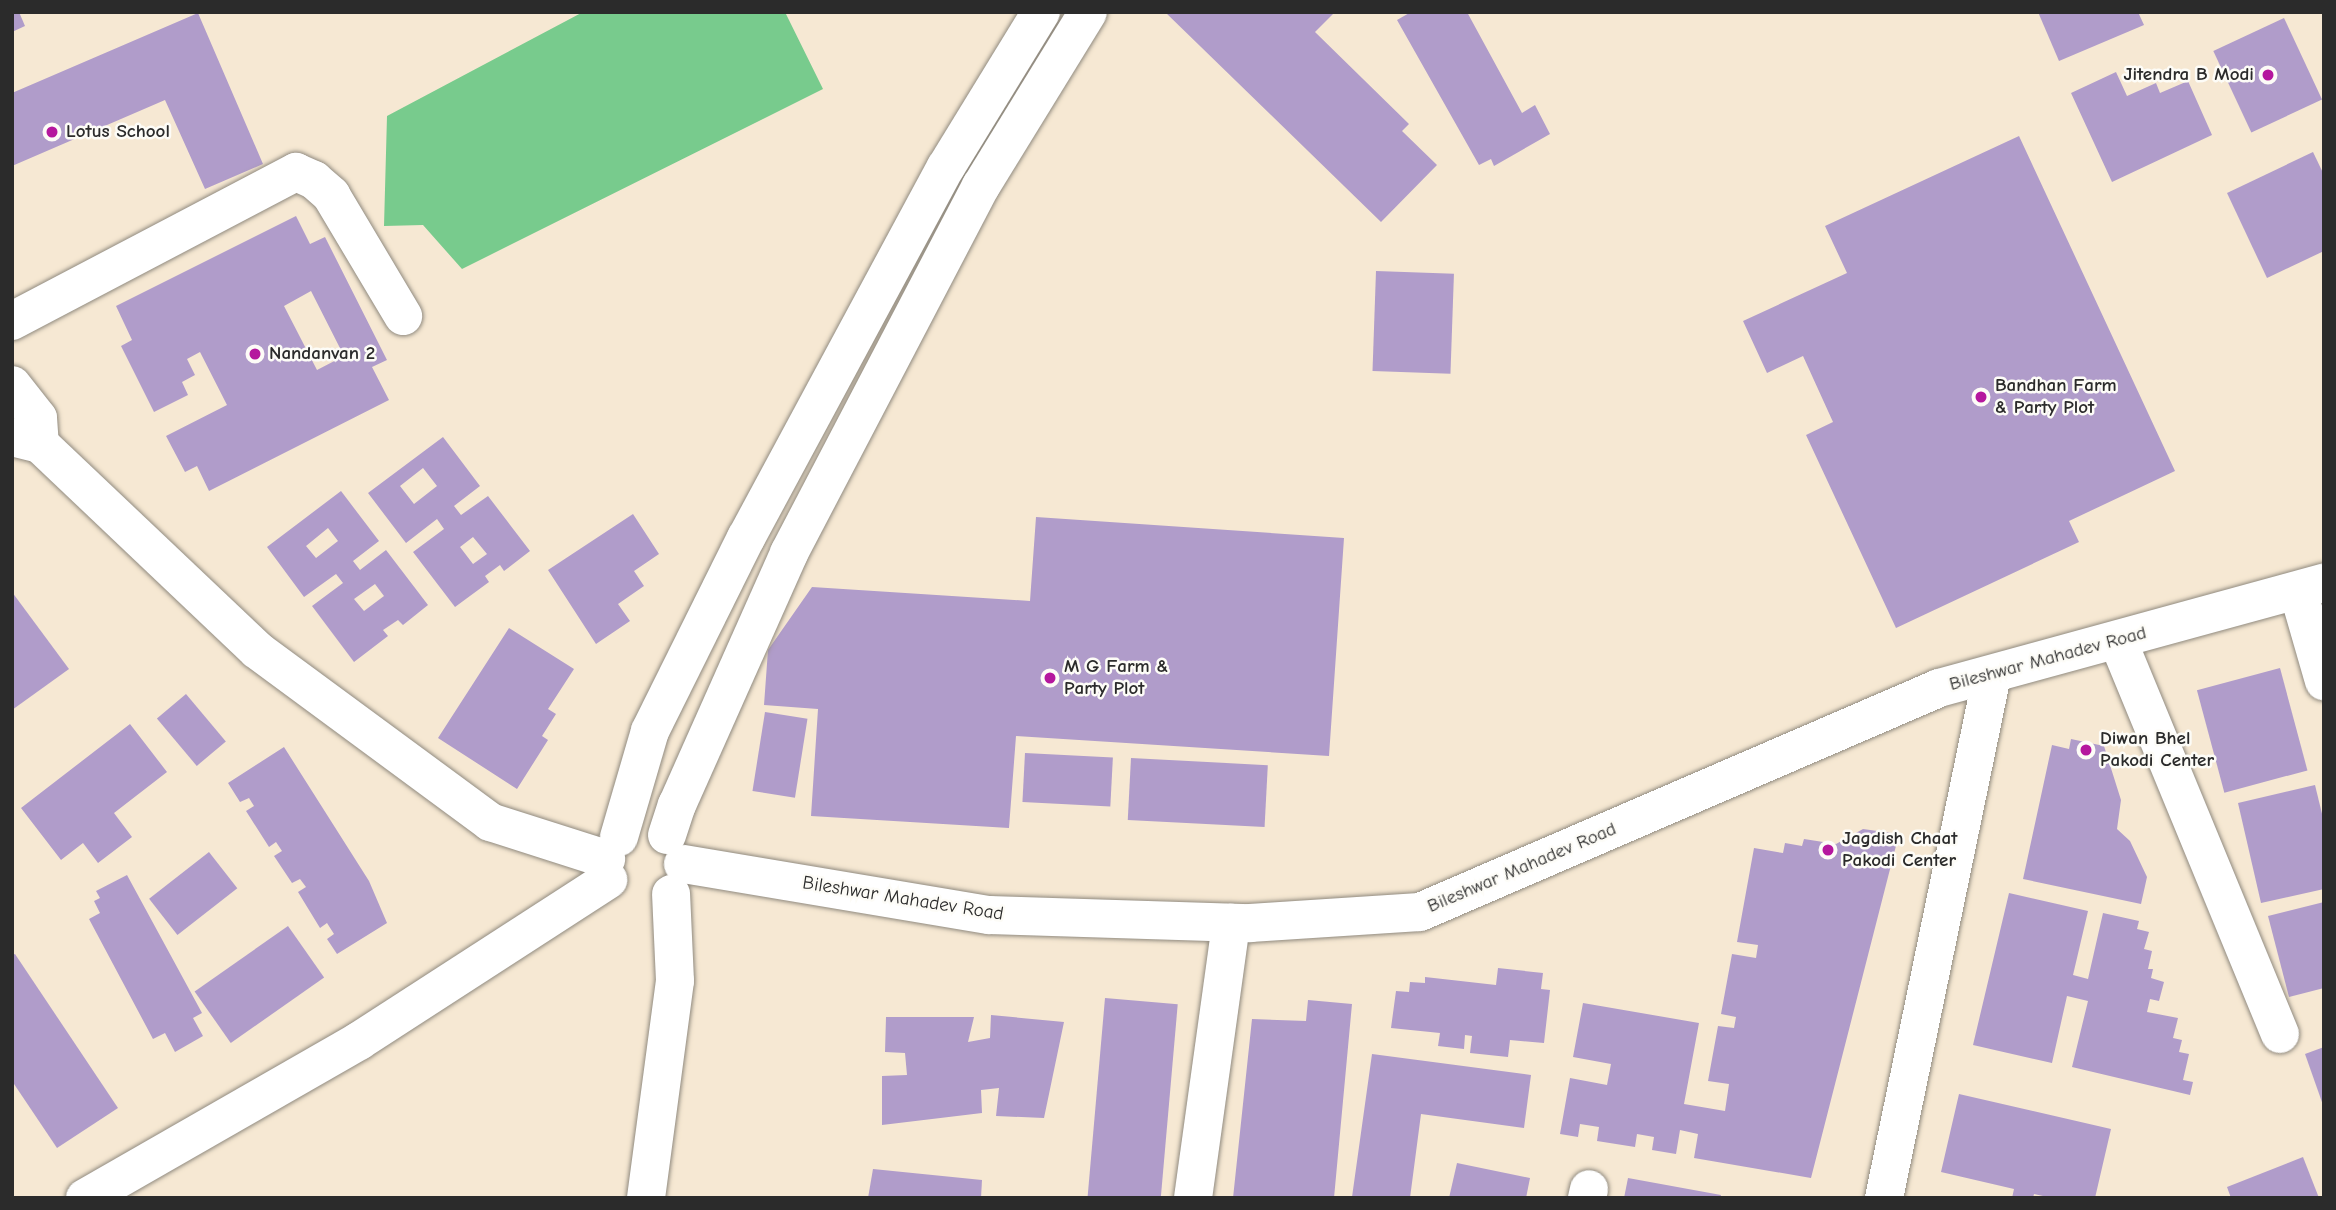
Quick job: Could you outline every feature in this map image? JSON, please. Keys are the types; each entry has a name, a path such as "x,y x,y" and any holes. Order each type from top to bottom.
{"street":[{"path":"674,864 655,904 636,905 619,896 611,858 650,731 746,538 946,167 1041,12"},
{"path":"646,1198 675,981 674,864 677,805 789,552 981,186 1088,12"},
{"path":"12,321 296,172 314,180 331,195 403,316"},
{"path":"12,385 37,418 26,441 257,650 490,822 611,858"},
{"path":"2311,587 2324,681"},
{"name":"Bileshwar Mahadev Road","path":"674,864 989,915 1231,923 1420,912 1939,688 2311,587"},
{"path":"2118,641 2280,1034"},
{"path":"1884,1198 1992,675"},
{"path":"85,1198 359,1041 611,858 634,828 652,828 674,864"},
{"path":"1192,1198 1231,923"}],"green space":[{"path":"583,12 785,12 823,89 462,269 423,225 384,226 387,116"}],"building":[{"path":"12,12 19,12 25,26 12,32"},
{"path":"1165,12 1335,12 1315,32 1409,124 1402,131 1437,165 1381,222"},
{"path":"1411,12 1467,12 1522,113 1535,105 1550,134 1494,166 1491,159 1479,165 1397,20"},
{"path":"2038,12 2138,12 2144,25 2059,61"},
{"name":"Lotus School","path":"198,13 263,164 205,189 165,100 12,166 12,93"},
{"name":"Jitendra B Modi","path":"2284,18 2322,100 2251,133 2213,51"},
{"path":"2116,72 2127,96 2156,83 2160,93 2188,81 2212,135 2112,182 2071,93"},
{"name":"Bandhan Farm & Party Plot","path":"2019,136 2175,471 2069,521 2079,542 1896,628 1806,435 1833,422 1803,356 1767,373 1743,321 1847,273 1825,226"},
{"path":"2313,152 2324,175 2324,251 2267,278 2227,193"},
{"name":"Nandanvan 2","path":"296,216 310,244 325,237 387,360 372,367 389,400 209,491 197,466 185,472 166,436 227,405 200,352 187,359 195,375 182,382 188,395 154,412 121,346 132,340 116,306","holes":["311,291 344,356 317,370 284,306"]},
{"path":"1376,271 1454,274 1450,374 1373,371"},
{"path":"443,437 480,486 454,506 461,515 488,496 530,551 504,571 500,565 485,576 489,582 455,607 413,552 444,529 437,519 406,543 368,493","holes":["423,468 437,486 414,504 400,486","473,537 487,554 473,564 460,547"]},
{"path":"341,491 379,541 353,561 360,570 386,550 428,605 403,625 398,620 383,630 388,636 354,662 312,606 343,583 336,574 304,597 267,547","holes":["328,528 338,541 316,558 306,546","375,584 384,596 364,611 354,599"]},
{"path":"633,514 659,554 634,571 644,586 618,604 630,621 596,644 548,570"},
{"name":"M G Farm & Party Plot","path":"1036,517 1344,538 1329,756 1016,736 1009,828 811,816 818,709 764,705 768,650 812,587 1030,601"},
{"path":"12,592 69,669 12,710"},
{"path":"509,628 574,669 548,709 556,714 542,736 548,740 517,789 438,738"},
{"path":"2280,668 2307,770 2224,793 2197,690"},
{"path":"186,694 226,741 197,766 157,718"},
{"path":"765,712 807,719 795,798 752,791"},
{"path":"130,724 167,772 114,813 132,837 98,863 83,843 61,860 21,808"},
{"path":"2071,739 2104,746 2121,800 2117,829 2130,841 2147,877 2141,904 2023,879 2052,745 2069,749"},
{"path":"284,747 369,881 387,923 337,954 327,939 334,934 327,923 320,928 298,892 306,887 300,879 292,883 274,856 282,851 276,842 269,847 246,811 254,806 249,798 240,802 228,783"},
{"path":"1025,753 1113,758 1110,807 1022,802"},
{"path":"1131,758 1268,765 1265,827 1128,820"},
{"path":"2315,785 2324,822 2324,889 2261,903 2238,803"},
{"path":"1863,829 1899,834 1811,1178 1694,1158 1698,1134 1680,1130 1676,1154 1652,1150 1654,1137 1637,1134 1635,1147 1597,1141 1599,1127 1580,1124 1578,1137 1560,1134 1570,1078 1607,1085 1611,1064 1573,1057 1583,1003 1699,1023 1684,1104 1725,1111 1729,1084 1708,1081 1718,1026 1734,1028 1736,1017 1721,1014 1732,954 1756,958 1758,945 1737,942 1754,848 1783,853 1785,843 1802,846 1804,839 1836,844"},
{"path":"209,852 237,888 177,935 149,899"},
{"path":"127,875 202,1013 193,1018 203,1036 175,1052 165,1033 153,1039 89,919 100,913 94,901 100,898 96,891"},
{"path":"2009,893 2088,911 2073,975 2088,979 2103,913 2139,921 2137,929 2149,932 2144,949 2152,951 2148,969 2153,969 2151,978 2164,982 2159,1001 2150,999 2147,1012 2178,1018 2173,1038 2182,1040 2179,1052 2189,1054 2183,1080 2193,1082 2190,1095 2072,1067 2088,1001 2067,996 2052,1063 1973,1045"},
{"path":"2324,902 2324,988 2289,997 2268,916"},
{"path":"288,926 324,978 231,1043 195,991"},
{"path":"15,954 118,1108 57,1148 12,1081 12,955"},
{"path":"1498,968 1543,973 1541,989 1550,990 1544,1043 1510,1040 1508,1057 1470,1053 1472,1036 1465,1035 1464,1049 1438,1046 1440,1033 1391,1028 1396,991 1409,992 1410,982 1425,983 1425,977 1496,985"},
{"path":"1105,998 1178,1004 1161,1198 1088,1198"},
{"path":"1308,1000 1352,1004 1334,1198 1233,1198 1252,1019 1306,1021"},
{"path":"991,1015 1064,1022 1044,1118 996,1116 999,1088 981,1090 982,1113 882,1125 882,1076 907,1075 905,1053 885,1052 886,1017 974,1017 968,1042 990,1038"},
{"path":"2324,1047 2324,1105 2323,1105 2305,1054"},
{"path":"1372,1054 1531,1075 1524,1128 1421,1114 1410,1198 1352,1197"},
{"path":"1959,1094 2111,1129 2095,1198 2052,1198 2034,1194 2033,1198 2012,1198 2014,1189 1941,1172"},
{"path":"2303,1157 2319,1198 2231,1198 2227,1187"},
{"path":"1457,1163 1530,1178 1526,1198 1449,1198"},
{"path":"873,1169 982,1180 981,1198 868,1198"},
{"path":"1628,1178 1721,1195 1720,1198 1624,1198"}],"place":[{"name":"Jitendra B Modi","path":"2268,75"},
{"name":"Lotus School","path":"52,132"},
{"name":"Nandanvan 2","path":"255,354"},
{"name":"Bandhan Farm & Party Plot","path":"1981,397"},
{"name":"M G Farm & Party Plot","path":"1050,678"},
{"name":"Diwan Bhel Pakodi Center","path":"2086,750"},
{"name":"Jagdish Chaat Pakodi Center","path":"1828,850"}]}
